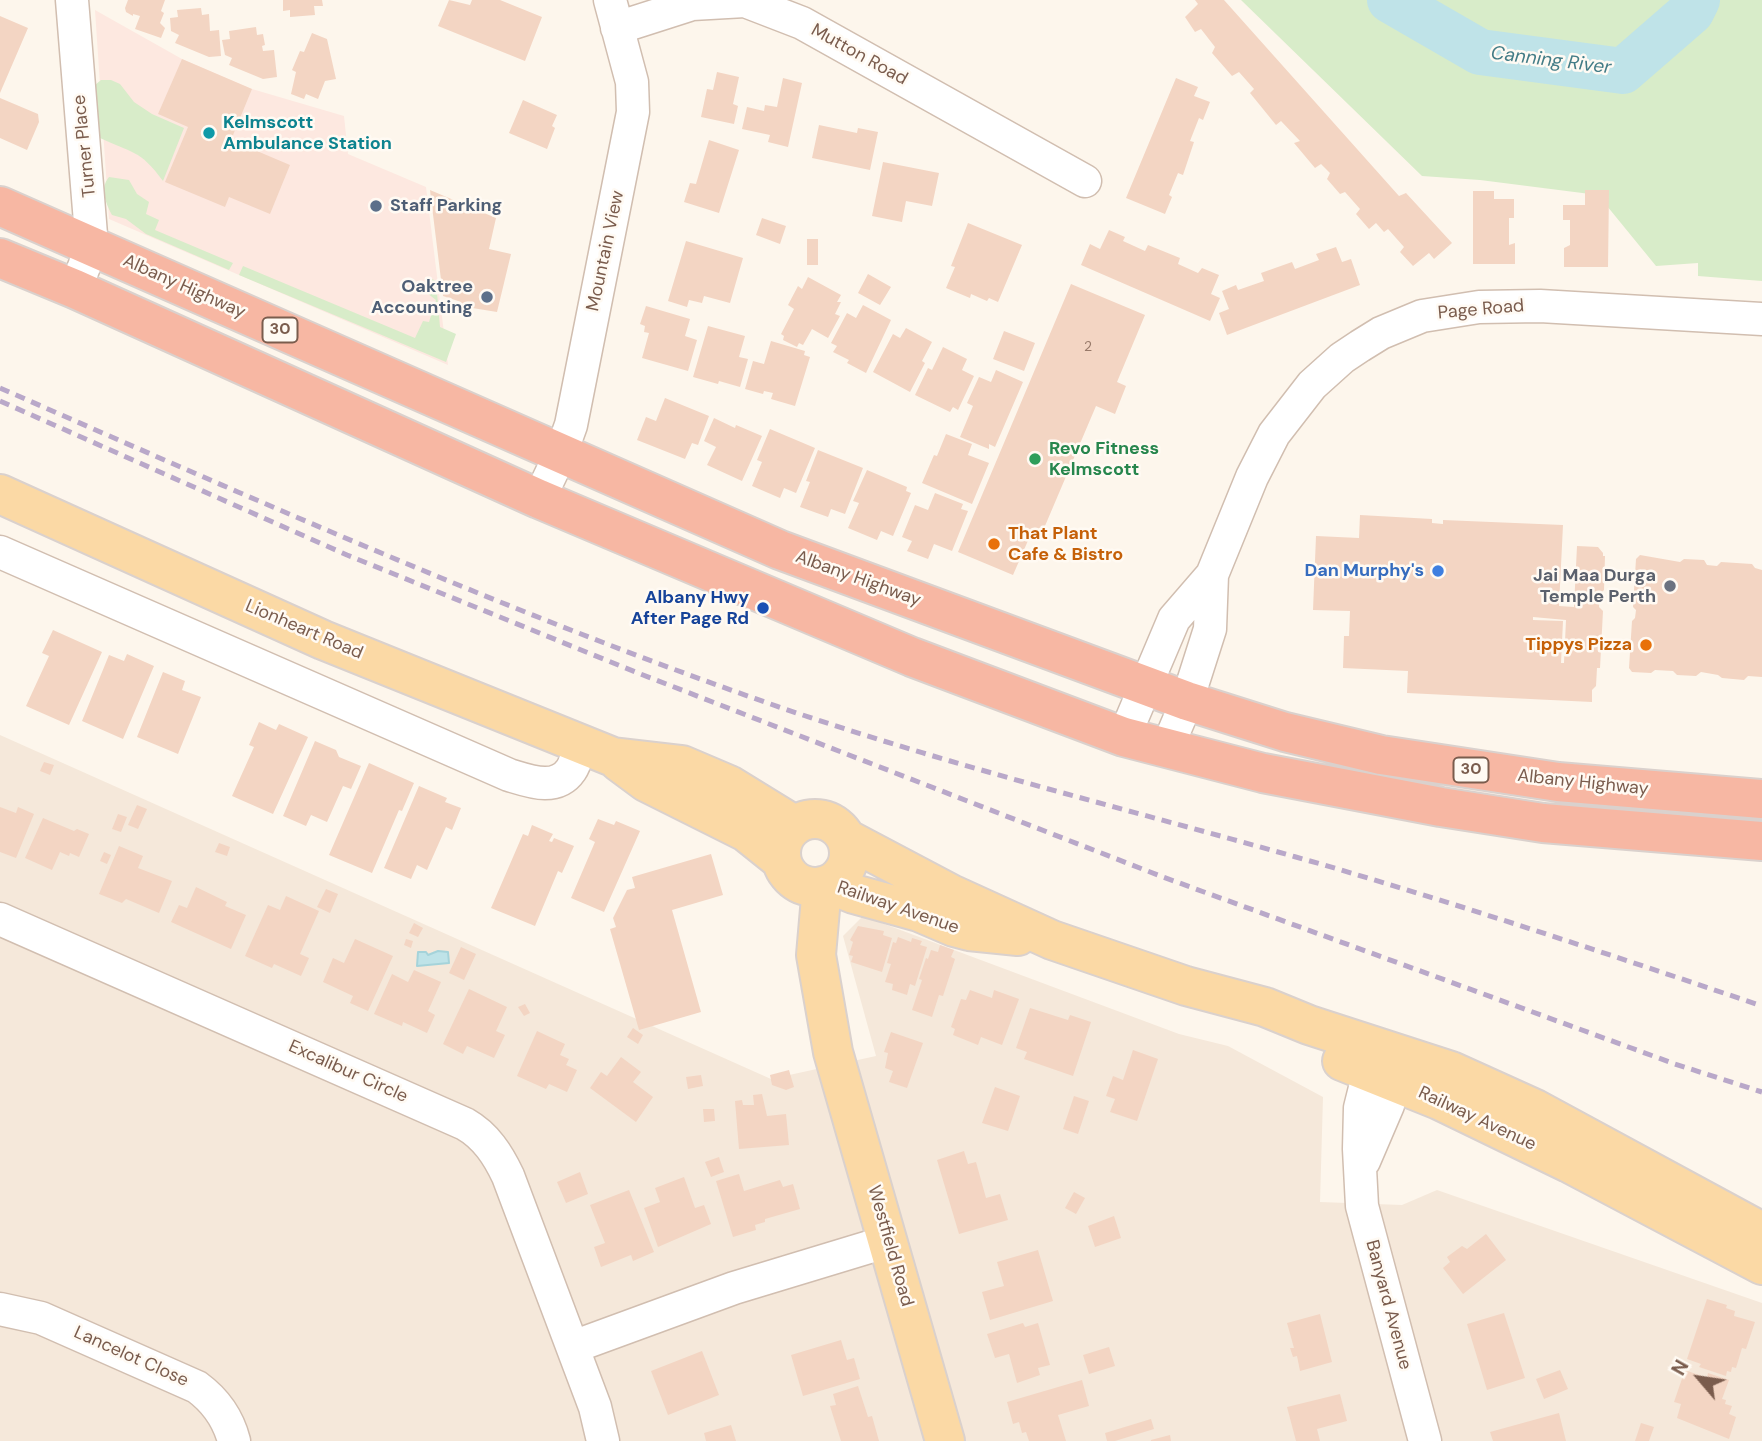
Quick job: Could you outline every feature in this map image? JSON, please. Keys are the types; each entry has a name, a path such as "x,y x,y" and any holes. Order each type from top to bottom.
{"highway":[{"name":"Albany Highway","path":"0,206 780,550 1187,701 1285,732 1419,762 1558,782 1762,799"},
{"path":"0,258 75,289 540,499 912,657 1124,737 1263,773 1441,807 1530,821 1762,841"}],"main road":[{"name":"Lionheart Road","path":"0,495 323,640 597,750 646,782 746,832 784,867"},
{"name":"Lionheart Road","path":"597,750 682,765 729,785 794,825"},
{"path":"824,819 833,824 847,839 847,865 836,880 825,885 806,886 792,879 784,867 782,841 794,825 803,820 824,819"},
{"name":"Railway Avenue","path":"847,839 951,894 1052,940 1186,986 1253,1022 1386,1065 1451,1071 1535,1109 1762,1232"},
{"name":"Westfield Road","path":"784,867 795,888 792,966 794,978 815,1024 832,1052"},
{"name":"Westfield Road","path":"825,885 816,955 832,1052 945,1441"},
{"name":"Railway Avenue","path":"825,885 919,912 969,931 1052,940"},
{"name":"Railway Avenue","path":"1386,1065 1439,1100 1557,1157 1762,1265"},
{"path":"1535,1109 1531,1120 1532,1128 1537,1133 1625,1186 1639,1200"}],"street":[{"name":"Turner Place","path":"72,0 92,247 75,289"},
{"name":"Mutton Road","path":"613,14 692,4 745,1 802,23 1085,181"},
{"name":"Mountain View","path":"540,499 561,453 573,412 633,112 632,82 613,14"},
{"name":"Page Road","path":"1124,737 1174,620 1212,575 1265,450 1286,416 1326,372 1381,333 1422,316 1497,305 1613,309 1762,319"},
{"path":"0,552 509,775 540,784 557,781 597,750"},
{"name":"Page Road","path":"1167,748 1187,701 1210,629 1212,575"},
{"name":"Excalibur Circle","path":"0,919 473,1128 489,1143 503,1166 595,1407 603,1441"},
{"name":"Banyard Avenue","path":"1386,1065 1380,1126 1361,1168 1360,1191 1364,1219 1425,1441"},
{"path":"573,1347 734,1288 889,1241"},
{"name":"Lancelot Close","path":"0,1309 41,1318 197,1387 221,1411 234,1441"}],"shaded area":[{"path":"95,10 182,59 252,89 344,116 348,154 426,187 448,365 109,219"},
{"path":"0,735 771,1079 876,1056 843,936 863,916 1179,1034 1228,1046 1323,1097 1320,1202 1402,1205 1437,1190 1762,1303 1762,1441 0,1441"}],"green space":[{"path":"1241,0 1762,0 1762,281 1698,276 1698,263 1656,266 1598,195 1480,180 1422,176"},
{"path":"101,80 120,84 134,102 152,114 184,128 163,181 141,157 100,138 95,85"},
{"path":"109,177 129,180 137,194 149,202 146,214 159,220 155,230 233,263 229,270 146,234 126,219 112,215 104,191"},
{"path":"243,266 415,338 423,321 429,322 436,300 427,293 432,279 436,281 440,327 456,334 446,362 239,275"}],"water":[{"path":"438,951 448,952 449,963 417,966 418,952 426,952 428,955"}],"building":[{"path":"128,0 165,0 160,23 165,28 161,38 135,29 140,16 126,12"},
{"path":"283,0 322,0 323,6 314,6 315,15 290,17 290,10 283,11"},
{"path":"449,0 470,5 472,0 500,0 542,17 525,61 438,26"},
{"path":"1195,0 1224,0 1399,196 1406,193 1452,243 1434,259 1429,253 1413,266 1400,252 1404,247 1388,229 1384,232 1376,223 1369,229 1356,214 1360,209 1345,192 1340,194 1327,179 1330,173 1321,164 1315,168 1294,143 1300,141 1281,121 1276,125 1250,93 1254,89 1239,72 1232,76 1212,53 1215,47 1201,29 1195,32 1185,17 1198,4"},
{"path":"201,8 202,15 209,14 210,31 219,30 221,56 209,57 175,43 179,35 171,31 170,18 178,17 177,10"},
{"path":"0,16 28,28 0,93"},
{"path":"256,27 257,35 263,34 263,51 274,50 277,77 263,79 229,65 232,58 225,55 222,40 230,39 229,31"},
{"path":"312,33 327,39 336,79 325,81 318,99 306,94 304,99 291,94 296,72 292,70"},
{"name":"Kelmscott Ambulance Station","path":"182,59 252,89 231,140 290,165 270,214 229,197 225,207 165,182 188,127 158,114"},
{"path":"717,72 739,77 733,104 738,106 734,124 701,117 707,89 713,90"},
{"path":"783,78 802,83 788,147 768,142 770,135 742,129 747,107 764,111 765,105 777,107"},
{"path":"1176,78 1198,87 1194,96 1210,102 1203,120 1199,118 1190,141 1194,142 1183,175 1178,173 1165,214 1126,198"},
{"path":"0,98 38,114 39,122 27,150 0,138"},
{"path":"523,100 557,115 547,149 509,133"},
{"path":"819,125 857,133 858,128 878,132 870,170 812,158"},
{"path":"709,140 739,150 719,213 684,202 690,183 696,184"},
{"path":"883,162 939,173 932,206 906,201 902,222 872,216"},
{"path":"430,190 496,218 489,249 511,254 497,312 460,306 461,302 443,296"},
{"path":"1585,190 1609,190 1608,267 1564,267 1564,248 1570,245 1570,220 1563,220 1563,205 1585,205"},
{"path":"1473,191 1494,191 1494,199 1514,199 1514,218 1509,218 1509,245 1515,243 1515,264 1473,264"},
{"path":"762,218 786,226 780,244 756,235"},
{"path":"968,223 1022,245 998,302 989,298 987,301 971,294 970,298 946,288 955,267 951,266"},
{"path":"1109,230 1125,237 1123,241 1145,251 1148,245 1180,258 1178,264 1198,273 1202,268 1219,275 1211,294 1220,298 1210,321 1081,265 1090,244 1100,249"},
{"path":"807,239 818,239 818,265 807,265"},
{"path":"686,241 743,258 730,303 704,296 702,303 689,300 687,307 668,301"},
{"path":"1336,247 1342,262 1351,259 1360,285 1227,335 1219,313 1229,309 1222,291 1236,285 1238,290 1264,281 1261,273 1292,262 1295,269 1319,260 1316,254"},
{"path":"868,274 891,287 880,305 858,293"},
{"path":"808,277 841,295 837,302 841,302 835,314 840,316 828,338 812,329 803,345 799,343 797,347 783,340 784,336 781,334 794,309 788,305 798,286 802,289"},
{"path":"1071,284 1145,315 1117,382 1126,386 1115,414 1096,406 1039,540 1030,536 1013,575 958,552"},
{"path":"863,305 891,320 866,373 833,352 837,346 831,343 847,313 856,318"},
{"path":"646,306 690,319 685,336 697,340 688,371 642,358 649,333 644,332 645,326 640,324"},
{"path":"708,326 745,336 739,357 748,359 740,387 693,377"},
{"path":"906,328 932,342 910,392 873,372 893,334 900,338"},
{"path":"1004,331 1035,343 1024,371 993,359"},
{"path":"771,341 805,351 804,355 810,357 795,406 771,399 773,393 764,391 763,394 745,389 753,361 764,364"},
{"path":"943,347 967,359 962,370 974,376 958,410 953,407 950,412 915,395 928,368 932,370"},
{"path":"996,370 1023,382 995,447 989,444 989,449 960,437 973,406 967,403 979,377 991,382"},
{"path":"665,398 709,416 698,445 692,443 685,459 637,440 646,417 656,421"},
{"path":"714,418 762,436 742,481 707,465 716,447 704,441"},
{"path":"770,429 815,448 796,493 784,488 780,498 752,486 762,462 757,460"},
{"path":"946,434 972,444 968,455 989,463 972,504 922,483"},
{"path":"818,450 863,468 845,514 831,509 828,517 800,507 810,482 806,481"},
{"path":"867,470 907,487 906,491 911,493 893,536 881,531 877,540 848,528 859,503 853,501"},
{"path":"935,493 963,504 961,509 968,511 952,551 934,544 928,559 907,551 912,541 902,537 915,505 928,510"},
{"name":"Dan Murphy's","path":"1360,515 1432,519 1432,523 1443,524 1443,520 1563,525 1559,606 1574,607 1577,546 1598,547 1605,556 1604,590 1600,594 1599,607 1603,611 1600,668 1597,668 1592,702 1407,693 1408,671 1343,668 1344,636 1349,636 1350,611 1313,610 1316,536 1359,538","holes":["1533,617 1566,620 1564,663 1561,663 1563,621 1533,620"]},
{"path":"1640,555 1680,562 1684,559 1704,560 1707,565 1717,566 1721,562 1752,564 1762,570 1762,677 1748,676 1744,680 1701,672 1696,676 1677,675 1673,671 1632,672 1629,668 1632,621 1636,610 1633,607 1636,559"},
{"path":"53,630 102,652 69,725 26,706 49,656 42,653"},
{"path":"127,654 154,666 123,739 82,721 109,655 124,661"},
{"path":"163,672 185,681 182,690 201,697 178,754 137,737"},
{"path":"259,722 276,730 279,724 308,737 273,814 232,796 254,747 249,745"},
{"path":"315,741 336,750 339,757 361,766 351,789 343,786 327,822 311,815 306,826 283,816"},
{"path":"44,762 54,765 50,775 40,771"},
{"path":"369,763 414,783 402,811 399,810 372,873 329,855"},
{"path":"419,786 447,798 445,802 461,808 452,830 446,827 427,870 417,865 411,879 384,868"},
{"path":"137,805 147,809 138,829 128,825"},
{"path":"0,807 16,813 18,807 34,814 16,858 0,852"},
{"path":"118,814 127,817 121,832 112,829"},
{"path":"43,818 89,834 79,857 60,852 52,870 25,858"},
{"path":"598,819 614,825 616,821 640,831 604,912 571,898 595,842 589,839"},
{"path":"532,825 553,834 549,841 552,842 554,838 574,846 562,873 558,871 535,926 491,908 523,834 528,836"},
{"path":"219,843 230,847 227,856 215,852"},
{"path":"119,846 143,856 138,868 172,881 159,913 126,899 122,903 99,894"},
{"path":"104,852 111,855 107,864 100,861"},
{"path":"711,854 723,895 672,910 701,1012 639,1030 610,929 616,927 613,918 627,890 635,888 632,877"},
{"path":"196,887 227,902 225,906 246,915 231,949 171,922 179,905 187,908"},
{"path":"326,889 338,894 330,913 317,907"},
{"path":"286,896 319,911 300,954 309,958 301,976 274,964 272,968 245,956 268,905 280,910"},
{"path":"414,923 423,928 418,937 409,933"},
{"path":"858,926 884,931 883,935 892,938 882,972 851,962 853,956 849,955 853,942 850,940"},
{"path":"898,937 911,942 912,938 922,941 920,945 927,947 915,986 910,984 907,995 892,990 893,984 885,982 891,964 887,963 893,942 896,943"},
{"path":"355,939 393,956 368,1011 350,1003 353,996 323,982 333,958 344,963"},
{"path":"406,939 413,941 411,948 404,945"},
{"path":"940,945 954,950 951,957 955,959 943,996 939,995 932,1017 912,1010 926,958 928,959 931,950 938,952"},
{"path":"461,947 476,954 464,980 449,973"},
{"path":"414,970 441,982 428,1011 435,1015 427,1033 403,1022 402,1026 374,1014 392,974 408,982"},
{"path":"469,989 507,1007 496,1031 505,1035 494,1058 467,1046 463,1054 443,1044"},
{"path":"970,990 992,998 994,990 1019,999 1002,1045 981,1037 978,1045 953,1035 955,1029 951,1027 961,999 966,1000"},
{"path":"525,1004 530,1013 524,1016 518,1007"},
{"path":"1030,1008 1068,1020 1070,1015 1091,1022 1073,1076 1024,1059 1027,1052 1016,1048"},
{"path":"633,1028 643,1035 638,1044 627,1037"},
{"path":"537,1031 565,1044 560,1055 569,1059 566,1065 577,1070 567,1092 549,1084 546,1089 517,1076"},
{"path":"891,1032 923,1043 907,1088 889,1082 893,1071 885,1068 888,1053 884,1052"},
{"path":"1133,1050 1158,1059 1137,1121 1110,1112 1115,1099 1106,1096 1113,1076 1123,1080"},
{"path":"621,1057 641,1072 633,1082 653,1097 636,1122 590,1088 601,1072 607,1076"},
{"path":"789,1070 794,1087 786,1090 772,1085 770,1075"},
{"path":"701,1075 703,1086 688,1089 686,1077"},
{"path":"995,1087 1020,1096 1008,1131 982,1123"},
{"path":"762,1094 767,1116 786,1114 789,1145 739,1149 735,1101 742,1100 743,1105 754,1105 753,1095"},
{"path":"1074,1096 1089,1101 1078,1134 1063,1129"},
{"path":"703,1109 714,1109 715,1121 704,1122"},
{"path":"964,1151 968,1164 976,1162 986,1198 1000,1194 1008,1220 959,1234 937,1160"},
{"path":"719,1157 724,1172 711,1177 705,1162"},
{"path":"580,1172 588,1194 566,1203 557,1182"},
{"path":"739,1174 744,1191 780,1180 783,1187 793,1184 800,1209 765,1219 765,1222 755,1225 756,1230 733,1237 716,1181"},
{"path":"684,1177 695,1208 704,1205 711,1224 658,1247 644,1208 660,1202 655,1188"},
{"path":"629,1190 654,1252 633,1261 631,1255 601,1267 594,1247 605,1243 590,1205"},
{"path":"1074,1192 1085,1198 1076,1214 1065,1208"},
{"path":"1114,1216 1121,1238 1095,1247 1088,1226"},
{"path":"1486,1234 1506,1260 1463,1294 1443,1268 1450,1262 1447,1257 1462,1246 1467,1249"},
{"path":"1038,1250 1053,1301 990,1320 982,1292 1004,1286 997,1262"},
{"path":"1707,1299 1727,1305 1726,1308 1735,1311 1734,1316 1755,1322 1736,1368 1732,1367 1731,1372 1727,1371 1726,1376 1699,1367 1701,1364 1687,1359"},
{"path":"1504,1313 1525,1378 1487,1390 1467,1324"},
{"path":"1320,1314 1332,1362 1300,1371 1297,1356 1293,1357 1290,1348 1294,1348 1287,1323"},
{"path":"1023,1323 1025,1327 1038,1323 1050,1365 1038,1368 1040,1375 1017,1383 1009,1354 995,1358 987,1334"},
{"path":"841,1340 847,1360 854,1358 860,1379 803,1396 791,1355"},
{"path":"1109,1347 1115,1366 1089,1374 1083,1355"},
{"path":"702,1351 719,1395 668,1415 651,1371"},
{"path":"1560,1370 1568,1389 1544,1399 1536,1379"},
{"path":"1685,1370 1707,1378 1708,1373 1729,1380 1722,1399 1726,1400 1725,1404 1732,1406 1729,1414 1736,1417 1729,1439 1677,1418 1681,1404 1674,1402"},
{"path":"1082,1380 1089,1406 1058,1415 1066,1441 1029,1441 1026,1432 1022,1433 1019,1422 1013,1424 1007,1402"},
{"path":"858,1386 868,1417 872,1416 879,1441 841,1441 830,1406 836,1405 833,1394"},
{"path":"1340,1394 1347,1421 1317,1429 1320,1441 1296,1441 1287,1407"},
{"path":"1559,1413 1566,1441 1493,1441 1490,1432"},
{"path":"1151,1419 1154,1429 1107,1441 1105,1433"},
{"path":"1641,1423 1654,1427 1649,1441 1635,1441"},
{"path":"731,1425 736,1441 706,1441 704,1433"},
{"path":"1170,1435 1171,1441 1151,1441 1151,1440"}],"waterway":[{"name":"Canning River","path":"1390,0 1480,52 1623,71 1691,12 1697,0"}],"railway":[{"path":"0,388 388,556 584,635 782,708 984,771 1379,881 1762,1006"},
{"path":"0,401 347,555 638,673 1163,877 1675,1064 1762,1092"}],"place":[{"name":"Kelmscott Ambulance Station","path":"209,133"},
{"name":"Staff Parking","path":"376,206"},
{"name":"Oaktree Accounting","path":"487,297"},
{"name":"Revo Fitness Kelmscott","path":"1035,459"},
{"name":"That Plant Cafe & Bistro","path":"994,544"},
{"name":"Dan Murphy's","path":"1438,571"},
{"name":"Jai Maa Durga Temple Perth","path":"1670,586"},
{"name":"Albany Hwy After Page Rd","path":"763,608"},
{"name":"Tippys Pizza","path":"1646,645"}]}
